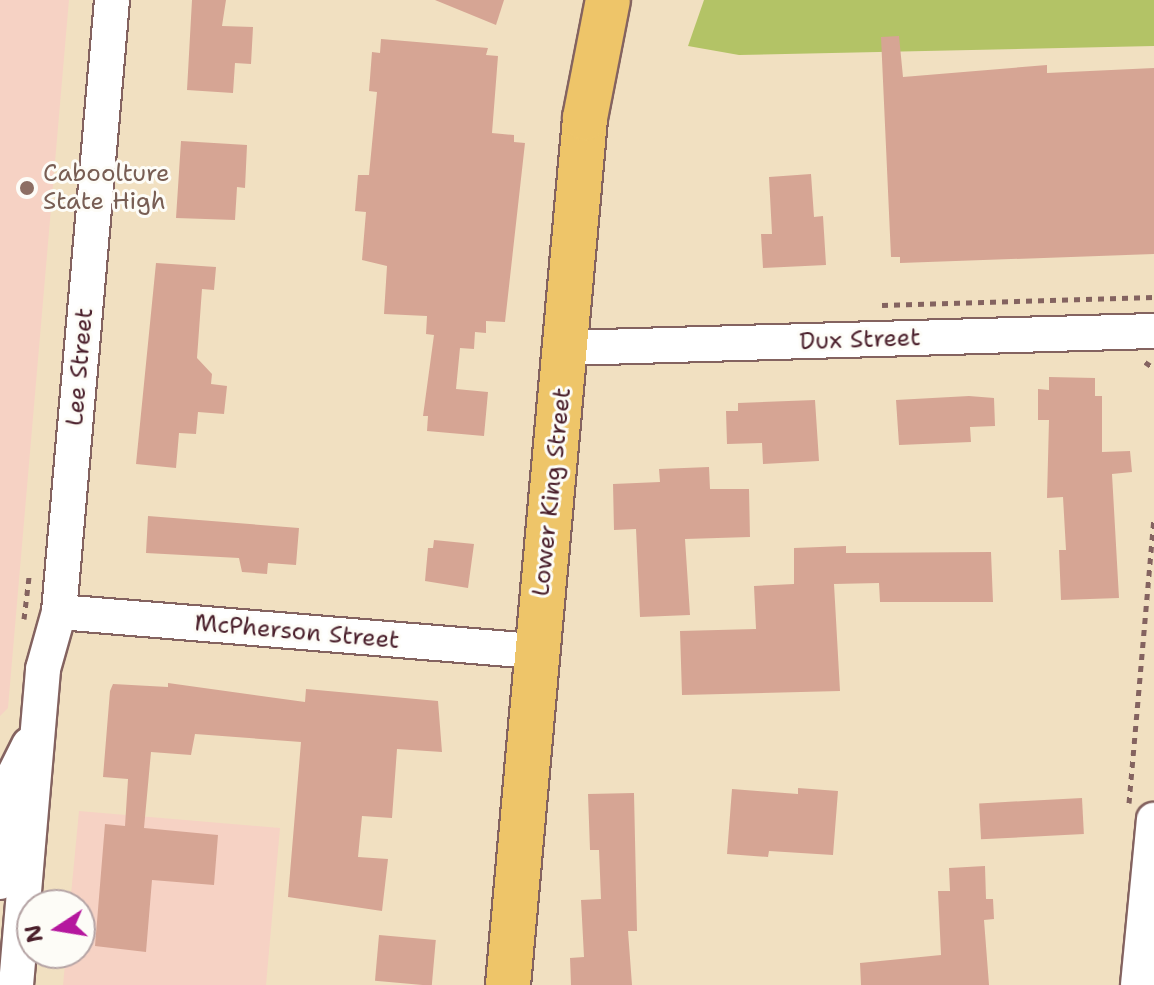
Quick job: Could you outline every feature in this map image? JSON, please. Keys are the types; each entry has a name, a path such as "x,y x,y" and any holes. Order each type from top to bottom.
{"main road":[{"name":"Lower King Street","path":"508,985 536,651 567,348 585,118 608,0"}],"street":[{"name":"Lee Street","path":"16,985 47,641 59,612 112,0"},
{"name":"Dux Street","path":"567,348 1154,331"},
{"name":"McPherson Street","path":"59,612 536,651"},
{"name":"Lee Street","path":"0,882 9,785 38,731"},
{"path":"1138,985 1140,820"}],"path":[{"path":"882,305 1154,297"},
{"path":"1140,820 1154,517"}],"shaded area":[{"name":"Caboolture State High","path":"0,0 69,0 8,708 0,716"},
{"path":"79,811 280,828 266,985 63,985 64,969 96,969 96,889 72,889"}],"green space":[{"path":"704,0 1154,0 1154,46 739,55 688,46"}],"building":[{"path":"192,0 226,0 222,26 253,27 251,64 235,63 233,93 187,90"},
{"path":"435,0 504,0 496,25"},
{"path":"899,36 903,77 1047,65 1047,73 1154,68 1154,254 900,263 900,257 891,257 881,37"},
{"path":"381,39 488,48 486,55 498,56 492,133 514,135 514,142 525,143 505,322 486,321 486,333 475,332 474,349 460,348 456,389 488,392 484,436 427,431 428,416 423,416 434,335 426,334 427,316 384,314 387,266 362,260 366,212 355,211 358,175 369,175 377,92 369,91 372,52 380,53"},
{"path":"181,141 247,145 245,188 237,187 235,220 176,218"},
{"path":"811,174 814,217 823,216 826,265 763,268 761,234 772,234 769,177"},
{"path":"156,263 216,267 214,290 202,289 197,358 212,374 211,384 227,386 224,414 198,412 196,434 179,433 176,468 136,464"},
{"path":"1049,377 1095,378 1095,396 1102,396 1102,452 1130,451 1132,472 1112,474 1119,598 1061,600 1059,550 1066,550 1063,497 1047,498 1049,420 1038,420 1038,389 1049,390"},
{"path":"969,396 994,398 995,426 970,427 971,442 899,445 896,400"},
{"path":"815,400 819,461 763,464 762,443 727,444 726,411 738,411 738,403"},
{"path":"709,467 710,489 749,489 750,537 685,539 690,615 640,617 636,529 614,530 613,484 660,482 659,469"},
{"path":"148,516 299,528 296,565 268,563 267,574 242,572 239,558 146,553"},
{"path":"434,540 474,544 468,588 425,581 428,548 433,548"},
{"path":"846,546 846,553 991,552 993,602 880,602 879,583 834,584 840,691 682,695 680,631 756,629 754,586 794,584 794,548"},
{"path":"168,683 305,702 306,689 438,701 442,752 397,749 392,818 362,816 358,857 388,859 382,911 288,897 301,742 195,734 191,755 151,752 144,828 218,835 214,885 152,880 146,952 96,946 105,824 125,826 128,779 103,777 110,691 113,684 168,687"},
{"path":"798,788 838,791 833,855 769,851 768,857 727,854 732,789 798,794"},
{"path":"634,793 637,931 628,931 632,985 571,985 570,958 584,957 581,900 601,899 599,850 590,850 588,794"},
{"path":"1082,798 1084,834 981,839 979,803"},
{"path":"985,866 986,899 993,899 994,919 984,920 989,985 861,985 860,963 941,955 938,891 950,891 949,868"},
{"path":"379,935 436,940 432,985 375,981"}],"place":[{"name":"Caboolture State High","path":"27,188"}]}
